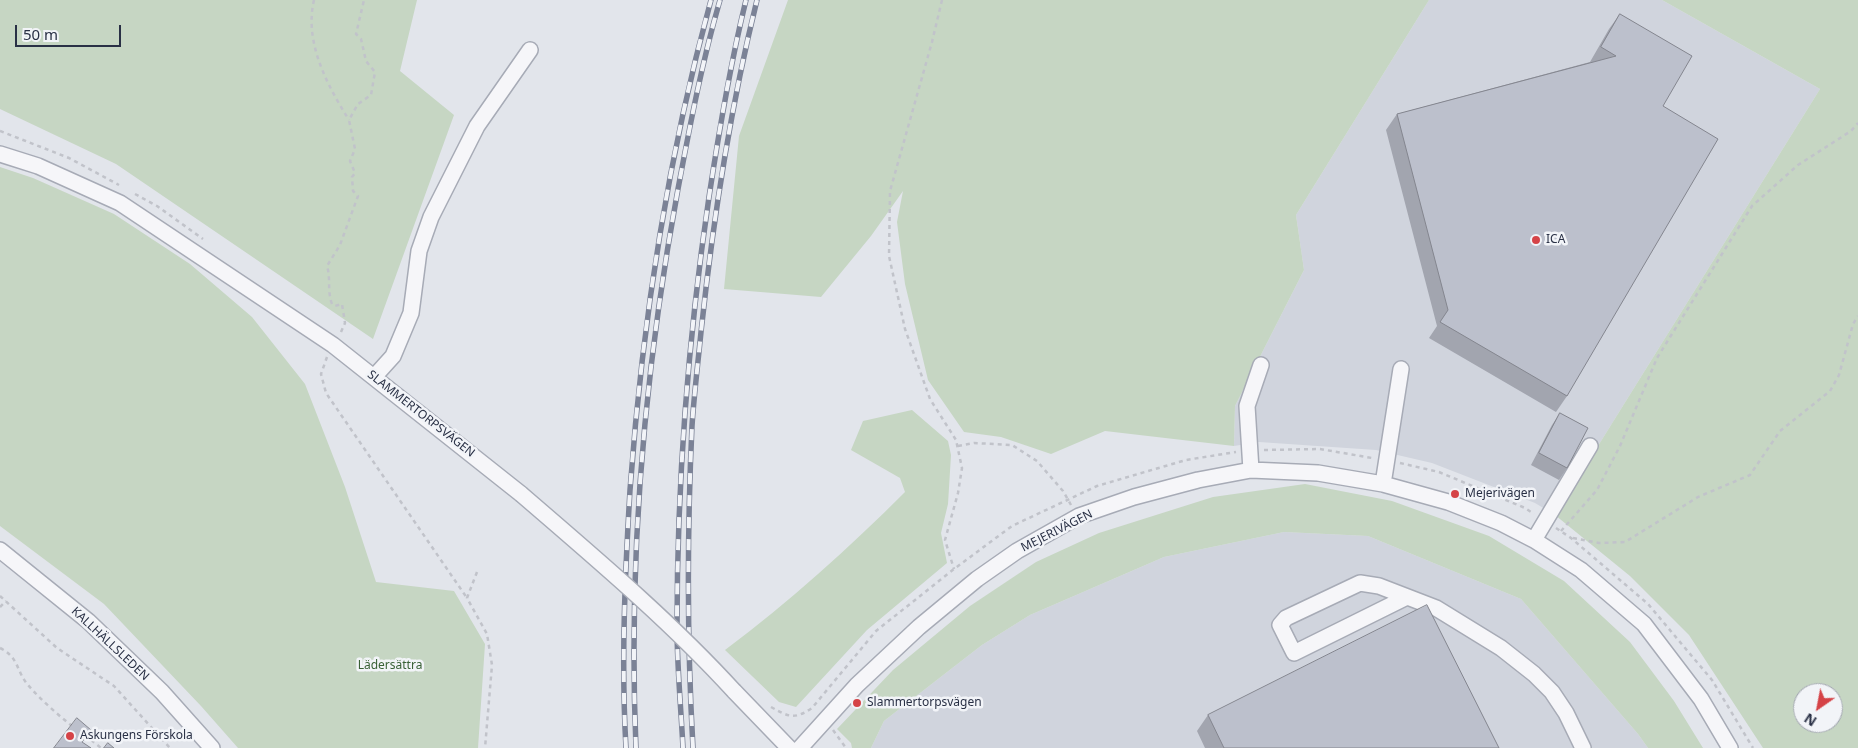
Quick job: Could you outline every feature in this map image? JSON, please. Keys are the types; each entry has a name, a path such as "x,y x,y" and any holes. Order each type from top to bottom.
{"street":[{"path":"374,377 393,356 411,313 419,251 431,217 477,126 530,50"},
{"name":"SLAMMERTORPSVÄGEN","path":"0,154 38,166 120,203 336,340 374,377 521,494 644,602 789,748"},
{"path":"1251,470 1247,406 1261,365"},
{"path":"1383,484 1401,369"},
{"path":"1534,540 1590,446"},
{"name":"MEJERIVÄGEN","path":"800,748 857,686 926,621 977,579 1017,551 1079,516 1134,497 1198,480 1251,470 1318,473 1383,484 1448,502 1501,523 1534,540 1581,570 1644,624 1701,699 1730,748"},
{"name":"KALLHÄLLSLEDEN","path":"0,550 88,621 162,692 212,748"},
{"path":"1407,597 1294,653 1280,625 1286,618 1360,583 1379,586 1436,608 1501,648 1534,674 1566,713 1583,748"}],"path":[{"path":"314,0 311,15 312,39 330,90 349,120 355,149 350,161 355,173 352,177 353,191 358,196 340,245 327,266 329,273 328,286 332,304 335,306 342,304 345,323 322,374 326,393 467,598 487,634 492,665 485,748"},
{"path":"349,120 358,104 371,95 375,72 366,61 361,39 356,34 364,0"},
{"path":"942,0 890,191 889,256 905,329 930,399 958,446 962,468 958,493 945,540 954,569"},
{"path":"1560,531 1597,490 1620,446 1656,358 1752,206 1798,165 1858,124"},
{"path":"1571,538 1599,543 1625,542 1698,497 1750,476 1780,431 1830,390 1839,375 1853,324 1858,316"},
{"path":"958,446 974,443 1012,446 1037,461 1063,491 1079,516"},
{"path":"764,701 786,715 799,716 812,708 876,631 954,569 1012,526 1096,486 1186,460 1249,450 1320,449 1386,460 1439,472 1525,508 1571,538 1648,604 1712,680 1753,748"},
{"path":"467,598 477,572"},
{"path":"0,596 57,648 114,686 170,748"},
{"path":"0,607 6,601"},
{"path":"0,648 10,653 27,684 48,706 74,727"},
{"path":"81,732 101,748"}],"shaded area":[{"path":"1429,0 1662,0 1820,89 1555,515 1535,503 1432,463 1376,450 1259,442 1234,446 1235,406 1304,270 1296,215"},
{"path":"1284,532 1368,536 1521,599 1648,748 871,748 884,721 982,645 1030,615 1164,557"}],"green space":[{"path":"0,0 417,0 400,71 454,115 373,339 116,164 0,109"},
{"path":"788,0 1429,0 1296,215 1304,270 1235,406 1234,446 1105,431 1051,454 1001,437 964,432 928,380 905,284 897,222 903,191 871,236 821,297 724,289 739,136"},
{"path":"1662,0 1858,0 1858,748 1763,748 1689,635 1630,576 1555,515 1820,89"},
{"name":"Lädersättra","path":"0,167 33,178 114,214 190,264 252,317 305,384 345,487 376,582 454,591 485,644 478,748 238,748 201,706 104,604 0,526"},
{"path":"912,410 948,441 951,455 948,504 941,533 947,563 867,630 796,707 779,702 725,650 818,574 905,492 900,478 851,450 863,421"},
{"path":"1305,484 1392,501 1489,536 1564,581 1630,642 1674,701 1703,748 1648,748 1521,599 1368,536 1284,532 1164,557 1030,615 982,645 884,721 871,748 852,748 851,743 837,729 893,670 970,606 1036,562 1099,533 1213,497"}],"building":[{"name":"ICA","path":"1620,14 1692,56 1663,106 1718,139 1567,396 1440,322 1448,310 1397,114 1616,56 1601,47"},
{"path":"1560,413 1588,428 1567,468 1539,453"},
{"path":"1427,605 1499,748 1224,748 1208,715"},
{"path":"77,718 91,730 82,742 91,748 54,748"},
{"path":"108,743 114,748 104,748"}],"railway":[{"path":"626,748 624,683 625,586 630,490 642,366 649,305 669,182 695,60 711,0"},
{"path":"636,748 634,608 641,467 648,397 666,258 678,189 702,70 720,0"},
{"path":"683,748 677,642 679,519 685,411 695,304 713,172 730,73 746,0"},
{"path":"693,748 688,587 692,426 706,290 723,165 747,41 757,0"}],"place":[{"name":"ICA","path":"1536,240"},
{"name":"Mejerivägen","path":"1455,494"},
{"name":"Slammertorpsvägen","path":"857,703"},
{"name":"Askungens Förskola","path":"70,736"}]}
